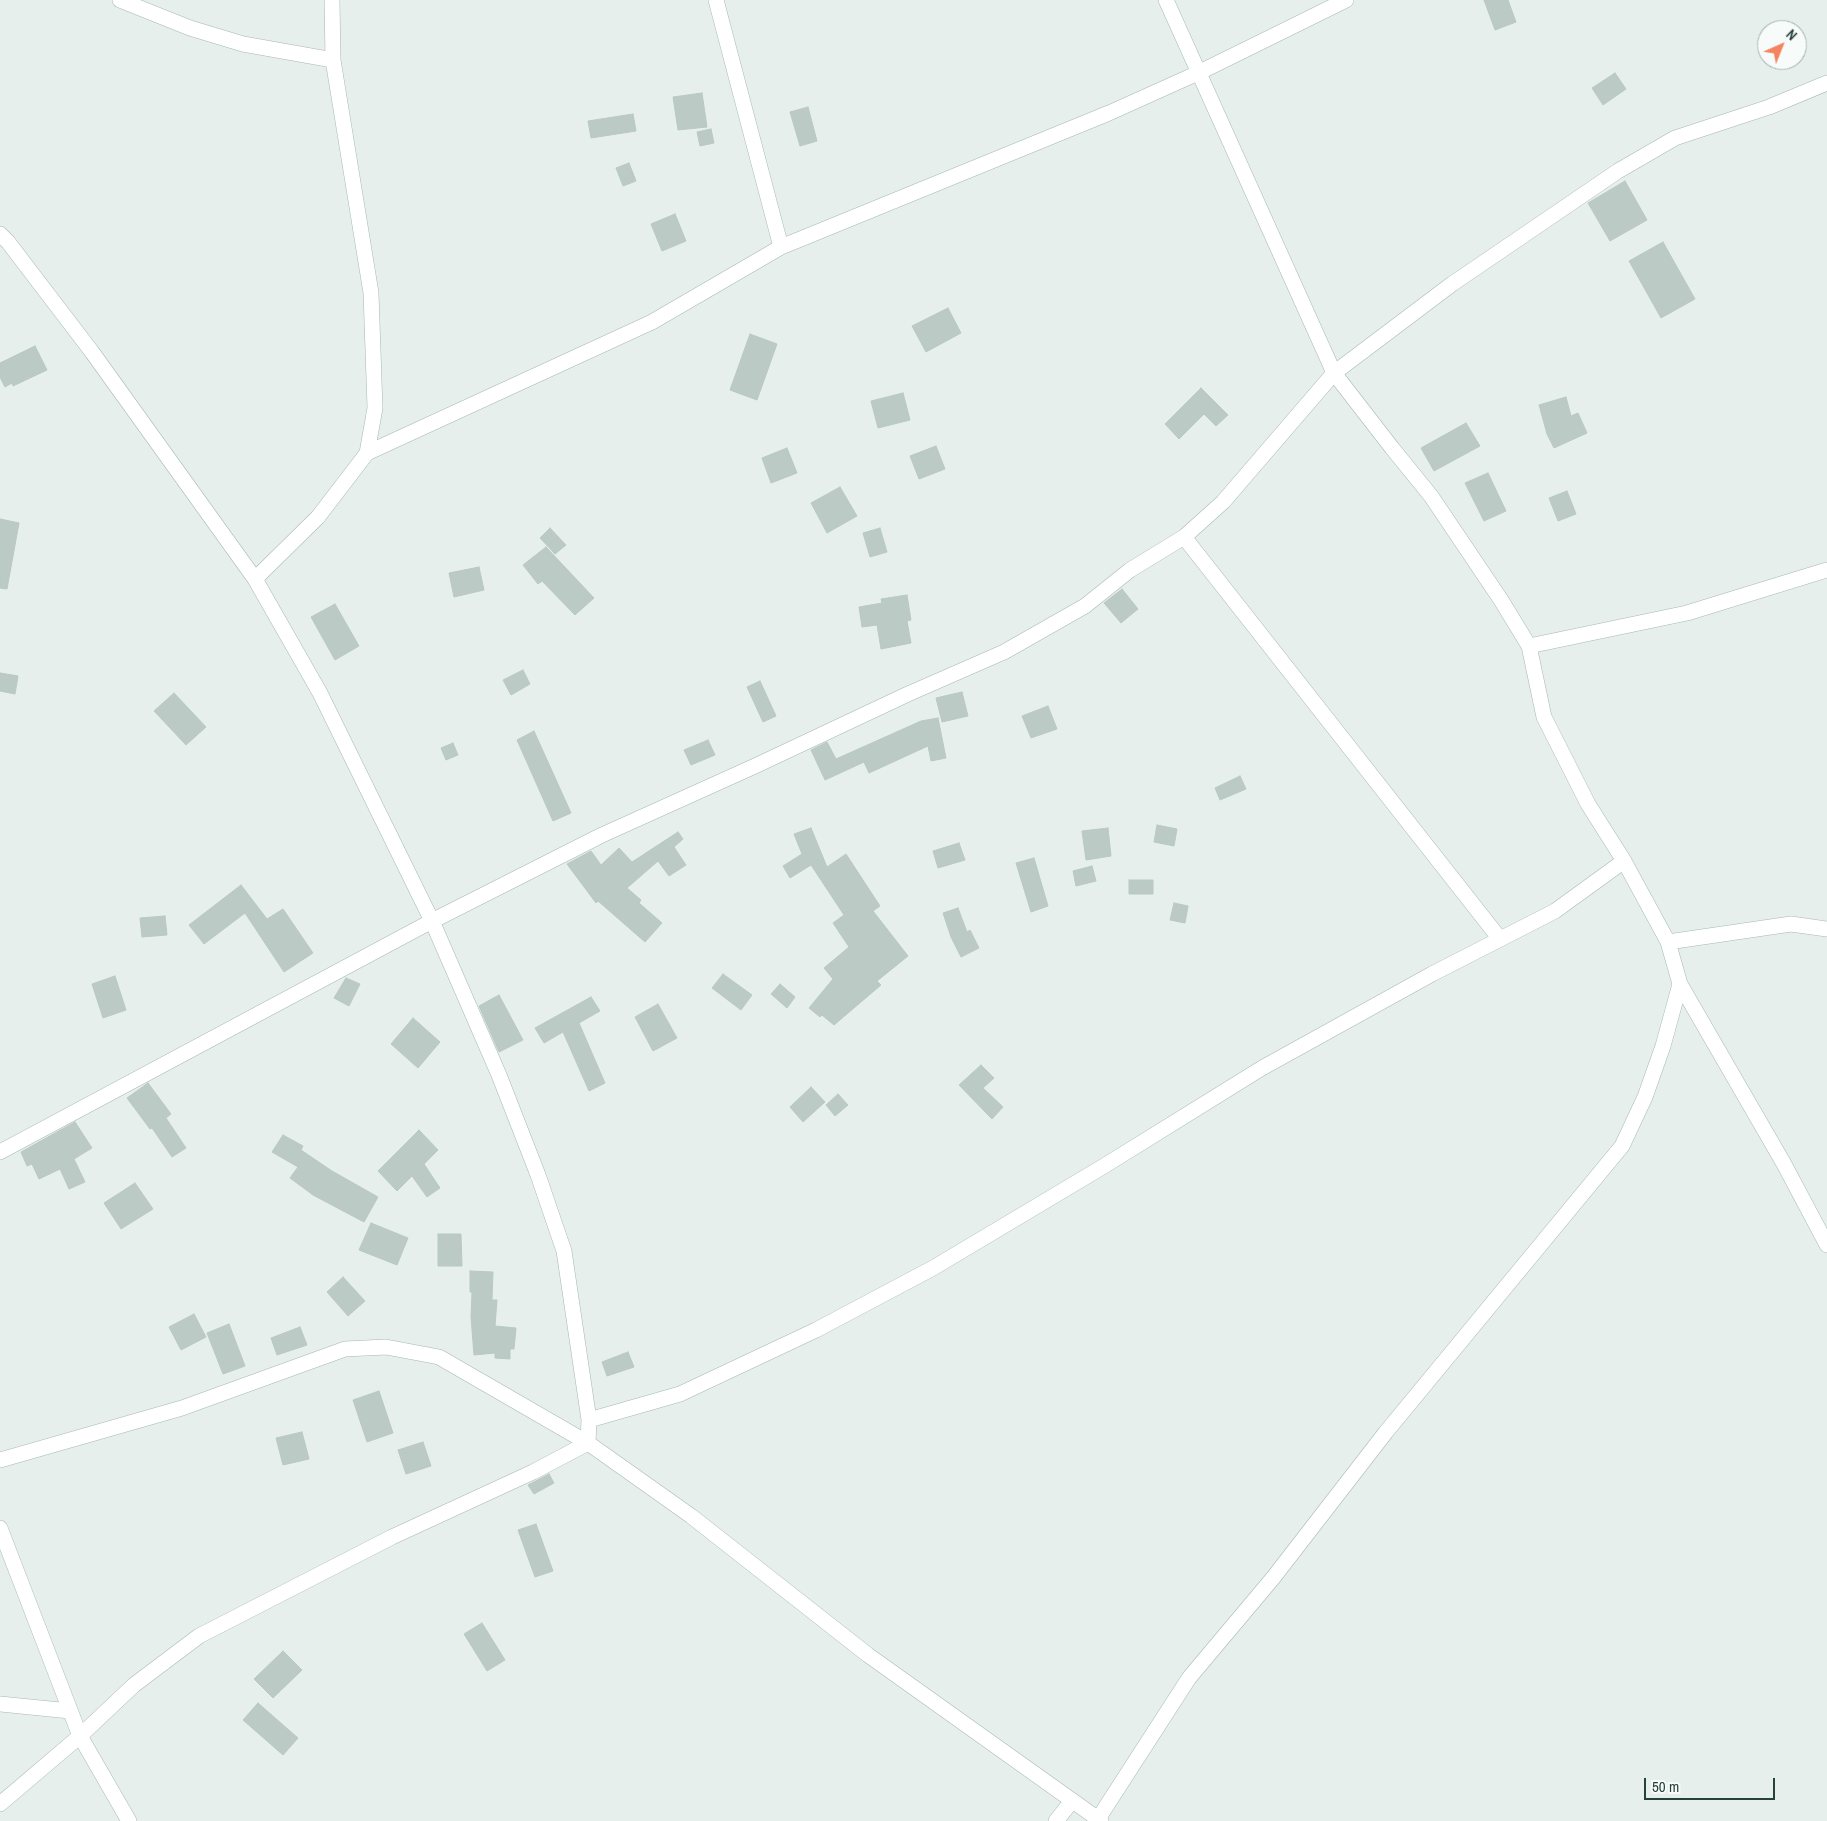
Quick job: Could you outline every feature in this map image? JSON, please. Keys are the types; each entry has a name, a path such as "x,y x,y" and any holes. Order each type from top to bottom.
{"street":[{"path":"120,0 190,28 243,44 333,60"},
{"path":"255,579 318,517 367,453 375,408 371,293 333,60 332,0"},
{"path":"716,0 781,248"},
{"path":"1166,0 1334,373 1431,496 1501,600 1529,646 1544,717 1588,804 1624,861 1668,942 1680,984 1784,1164 1827,1245"},
{"path":"367,453 652,322 781,248 1109,113 1198,73 1346,0"},
{"path":"0,1152 432,920 602,835 908,694 1004,652 1085,606 1130,570 1184,537 1223,502 1334,373 1452,284 1618,171 1676,138 1769,107 1827,83"},
{"path":"0,234 92,352 255,579 320,693 432,920 499,1075 538,1174 564,1251 590,1420 588,1443"},
{"path":"1184,537 1500,939"},
{"path":"1529,646 1687,613 1827,570"},
{"path":"590,1420 680,1394 816,1330 916,1277 1104,1166 1262,1068 1432,974 1555,911 1624,861"},
{"path":"1668,942 1791,924 1827,929"},
{"path":"0,1460 182,1408 345,1349 386,1347 439,1357 588,1443 691,1516 868,1655 1099,1820 1189,1678 1273,1578 1386,1432 1622,1146 1645,1097 1663,1046 1680,984"},
{"path":"0,1804 80,1736 134,1686 200,1636 392,1537 533,1472 588,1443"},
{"path":"0,1528 80,1736 129,1821"},
{"path":"0,1704 70,1711"},
{"path":"1056,1821 1072,1801"}],"building":[{"path":"1484,0 1508,0 1516,22 1495,30"},
{"path":"1615,73 1626,89 1603,105 1592,88"},
{"path":"702,93 707,127 678,130 673,97"},
{"path":"808,107 817,141 800,146 790,112"},
{"path":"633,114 636,131 591,138 588,121"},
{"path":"711,129 714,143 700,146 697,132"},
{"path":"629,163 636,181 623,186 616,168"},
{"path":"1625,181 1647,220 1610,241 1588,203"},
{"path":"675,214 686,241 662,251 651,224"},
{"path":"1663,242 1695,299 1661,318 1629,261"},
{"path":"948,308 961,333 926,352 912,326"},
{"path":"750,334 777,344 757,400 730,390"},
{"path":"35,346 47,370 13,386 12,383 5,387 0,377 0,363"},
{"path":"1201,388 1228,415 1216,426 1204,414 1179,439 1165,424"},
{"path":"903,393 910,420 878,428 871,401"},
{"path":"1566,397 1571,416 1578,413 1587,433 1554,448 1547,434 1539,405"},
{"path":"1466,423 1480,446 1434,471 1421,448"},
{"path":"936,446 945,469 919,479 910,456"},
{"path":"787,448 797,473 771,483 762,458"},
{"path":"1488,473 1506,511 1484,521 1465,483"},
{"path":"840,487 857,516 827,533 811,503"},
{"path":"1567,491 1576,514 1558,521 1549,498"},
{"path":"0,519 19,523 7,589 0,588"},
{"path":"550,528 566,545 555,554 540,538"},
{"path":"880,528 887,552 870,557 863,533"},
{"path":"546,547 594,598 575,615 542,581 538,584 523,565"},
{"path":"479,567 484,590 454,597 449,573"},
{"path":"1122,589 1138,609 1121,623 1104,603"},
{"path":"907,595 911,620 907,621 911,643 881,649 877,625 862,627 859,607 882,603 881,599"},
{"path":"335,604 359,646 335,660 311,617"},
{"path":"523,670 530,684 511,695 503,680"},
{"path":"0,673 18,676 15,694 0,691"},
{"path":"760,681 776,716 763,722 747,687"},
{"path":"962,692 968,716 942,722 936,698"},
{"path":"174,693 206,727 186,745 154,711"},
{"path":"1048,706 1057,729 1031,738 1022,716"},
{"path":"938,718 946,758 931,761 928,746 869,773 864,762 825,780 811,750 827,742 836,759 921,721"},
{"path":"534,731 571,813 553,821 517,740"},
{"path":"708,740 715,755 691,765 684,750"},
{"path":"453,743 458,755 446,760 441,748"},
{"path":"1240,776 1246,789 1220,800 1215,788"},
{"path":"1157,825 1177,829 1174,846 1154,842"},
{"path":"811,828 827,867 846,854 880,906 873,911 908,956 877,981 881,985 834,1025 822,1015 820,1017 809,1008 833,979 824,968 849,947 833,923 844,915 811,865 790,878 783,866 802,854 794,834"},
{"path":"1108,828 1111,856 1086,860 1082,831"},
{"path":"678,832 683,839 674,847 686,865 669,876 658,861 627,888 641,900 639,903 662,923 645,942 598,901 596,903 567,864 591,851 601,865 619,848 632,862"},
{"path":"959,843 965,860 938,868 933,851"},
{"path":"1034,858 1048,906 1031,912 1016,863"},
{"path":"1092,866 1096,881 1076,886 1073,871"},
{"path":"1129,880 1153,880 1153,894 1129,894"},
{"path":"241,885 267,919 283,909 313,953 284,972 245,913 204,944 189,925"},
{"path":"1174,903 1188,906 1185,923 1170,920"},
{"path":"958,908 967,932 970,930 979,948 961,957 951,937 943,913"},
{"path":"165,916 167,935 142,937 140,918"},
{"path":"723,974 752,995 741,1010 712,988"},
{"path":"115,976 126,1010 103,1018 92,984"},
{"path":"346,978 360,984 349,1006 334,998"},
{"path":"780,984 795,997 787,1008 771,994"},
{"path":"499,995 523,1040 499,1052 479,1006"},
{"path":"591,997 600,1011 579,1023 605,1083 589,1091 563,1032 544,1043 535,1028"},
{"path":"658,1004 677,1038 653,1051 635,1017"},
{"path":"413,1018 440,1042 418,1068 391,1044"},
{"path":"981,1065 994,1078 983,1088 1003,1107 992,1119 959,1085"},
{"path":"148,1083 171,1114 166,1118 186,1148 172,1157 152,1128 150,1129 127,1098"},
{"path":"811,1087 825,1102 803,1122 790,1107"},
{"path":"838,1094 848,1105 835,1116 826,1105"},
{"path":"75,1122 92,1148 74,1159 85,1182 69,1189 60,1169 39,1179 32,1164 27,1166 21,1152"},
{"path":"419,1130 438,1150 424,1164 440,1188 427,1197 412,1176 397,1191 378,1171"},
{"path":"283,1135 303,1146 301,1150 332,1171 378,1197 364,1222 313,1195 290,1178 298,1167 272,1152"},
{"path":"135,1183 153,1209 121,1229 104,1203"},
{"path":"371,1223 408,1238 397,1265 359,1250"},
{"path":"438,1234 461,1234 462,1266 438,1266"},
{"path":"470,1271 493,1272 492,1300 497,1300 495,1326 516,1328 514,1349 510,1349 510,1359 495,1358 495,1353 474,1355"},
{"path":"343,1277 365,1301 348,1316 327,1292"},
{"path":"194,1314 206,1337 181,1350 169,1327"},
{"path":"229,1324 245,1366 223,1374 207,1333"},
{"path":"300,1327 307,1345 277,1355 271,1338"},
{"path":"628,1352 634,1367 607,1376 602,1362"},
{"path":"379,1391 393,1433 367,1442 353,1400"},
{"path":"302,1432 309,1459 283,1465 276,1438"},
{"path":"423,1442 431,1466 406,1474 398,1450"},
{"path":"549,1474 554,1483 534,1494 528,1485"},
{"path":"536,1524 553,1571 535,1577 518,1530"},
{"path":"482,1623 505,1660 487,1671 464,1634"},
{"path":"283,1651 302,1670 273,1698 254,1679"},
{"path":"258,1703 298,1738 283,1755 243,1720"}]}
